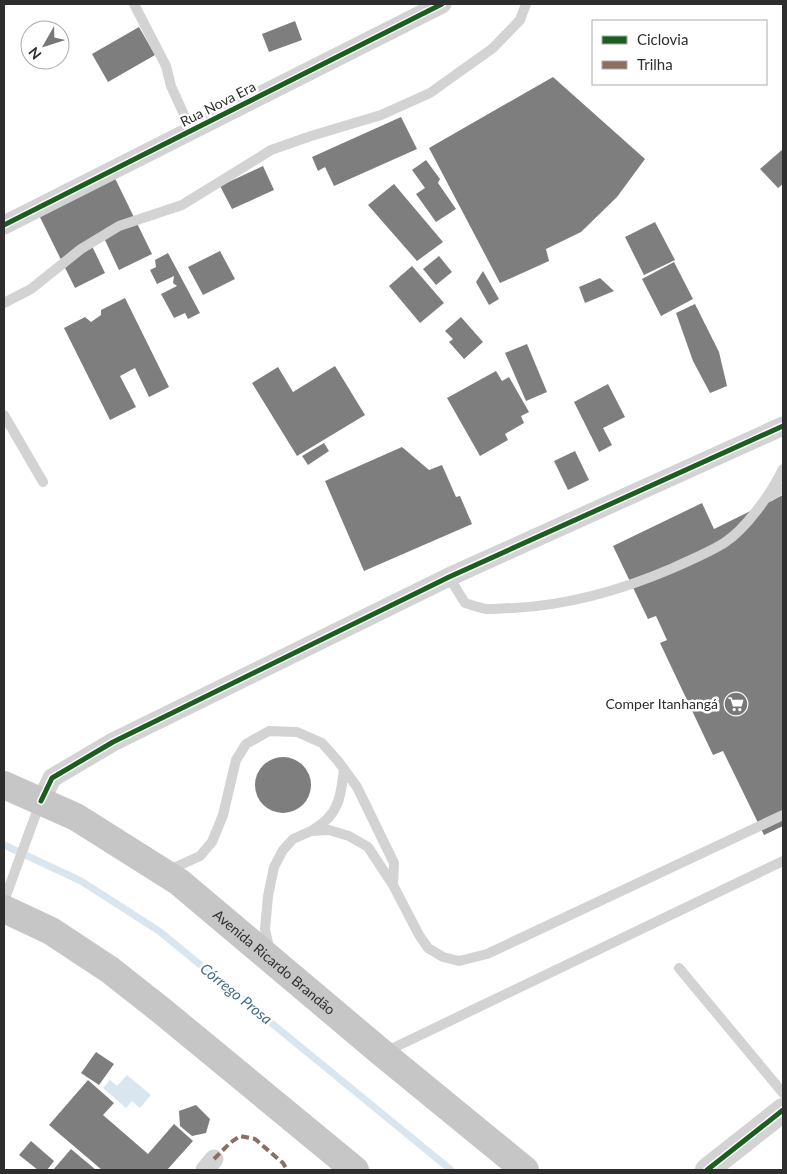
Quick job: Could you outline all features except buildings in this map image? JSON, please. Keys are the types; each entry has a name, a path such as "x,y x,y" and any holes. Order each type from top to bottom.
{"main road":[{"name":"Avenida Ricardo Brandão","path":"4,786 76,817 178,882 525,1170"},
{"path":"4,909 51,931 110,970 355,1170"}],"street":[{"name":"Rua Nova Era","path":"4,225 442,4"},
{"path":"41,801 52,778 113,742 449,577 783,426"},
{"path":"707,1170 783,1110"}],"lane":[{"path":"134,4 166,66 171,86 191,130"},
{"path":"4,303 32,289 81,249 119,226 182,206 271,150 381,115 430,93 493,48 520,20 526,4"},
{"path":"4,415 43,482"},
{"path":"449,577 465,603 487,609 572,602 606,593 643,581 725,542 754,514 783,469"},
{"path":"762,502 783,488"},
{"path":"160,871 178,866 200,856 212,842 223,815 236,760 246,744 269,731 297,732 322,743 344,769 356,787 394,863 394,885"},
{"path":"272,960 265,929 268,896 274,867 283,850 292,839 324,824 334,812 341,797 344,769"},
{"path":"4,901 41,801"},
{"path":"311,831 329,830 349,836 368,847 394,885 419,935 428,948 443,957 459,961 487,954 783,815"},
{"path":"382,1053 783,861"},
{"path":"679,968 783,1093"}],"shaded area":[{"path":"127,1075 151,1095 140,1108 132,1101 126,1108 103,1088 110,1080 117,1086"}],"waterway":[{"name":"Córrego Prosa","path":"4,845 81,881 159,931 451,1170"}],"marked path":[{"path":"214,1159 240,1136 255,1139 283,1163 287,1170"}],"cycle path":[{"path":"4,225 442,4"},
{"path":"41,801 52,778 113,742 449,577 783,426"},
{"path":"707,1170 783,1110"}],"place":[{"name":"Comper Itanhangá","path":"736,704"}]}
